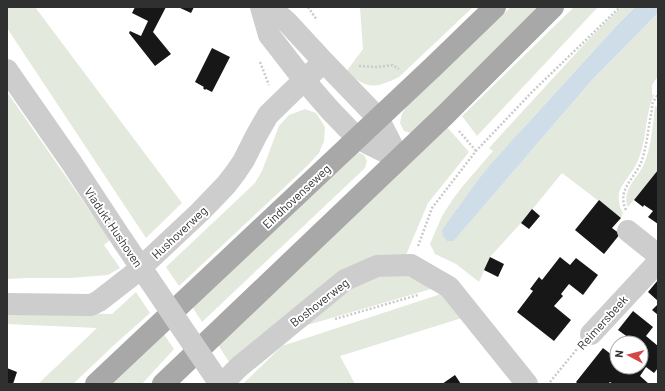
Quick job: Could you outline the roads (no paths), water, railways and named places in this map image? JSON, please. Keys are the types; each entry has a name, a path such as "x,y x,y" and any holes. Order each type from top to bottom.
{"main road":[{"name":"Eindhovenseweg","path":"96,384 495,7"},
{"path":"163,384 399,159 553,7"}],"street":[{"path":"261,7 269,35 304,80 330,110 358,138 399,159"},
{"path":"270,7 287,22 378,118 399,159"},
{"name":"Hushoverweg","path":"7,304 91,305 99,301 135,273 200,212 226,185 244,160 268,116 324,62"},
{"name":"Viadukt Hushoven","path":"7,70 221,384"},
{"path":"628,231 658,255"},
{"name":"Reimersbeek","path":"591,334 658,262"},
{"name":"Boshoverweg","path":"221,384 239,367 344,280 377,266 411,265 448,287 527,384"}]}
